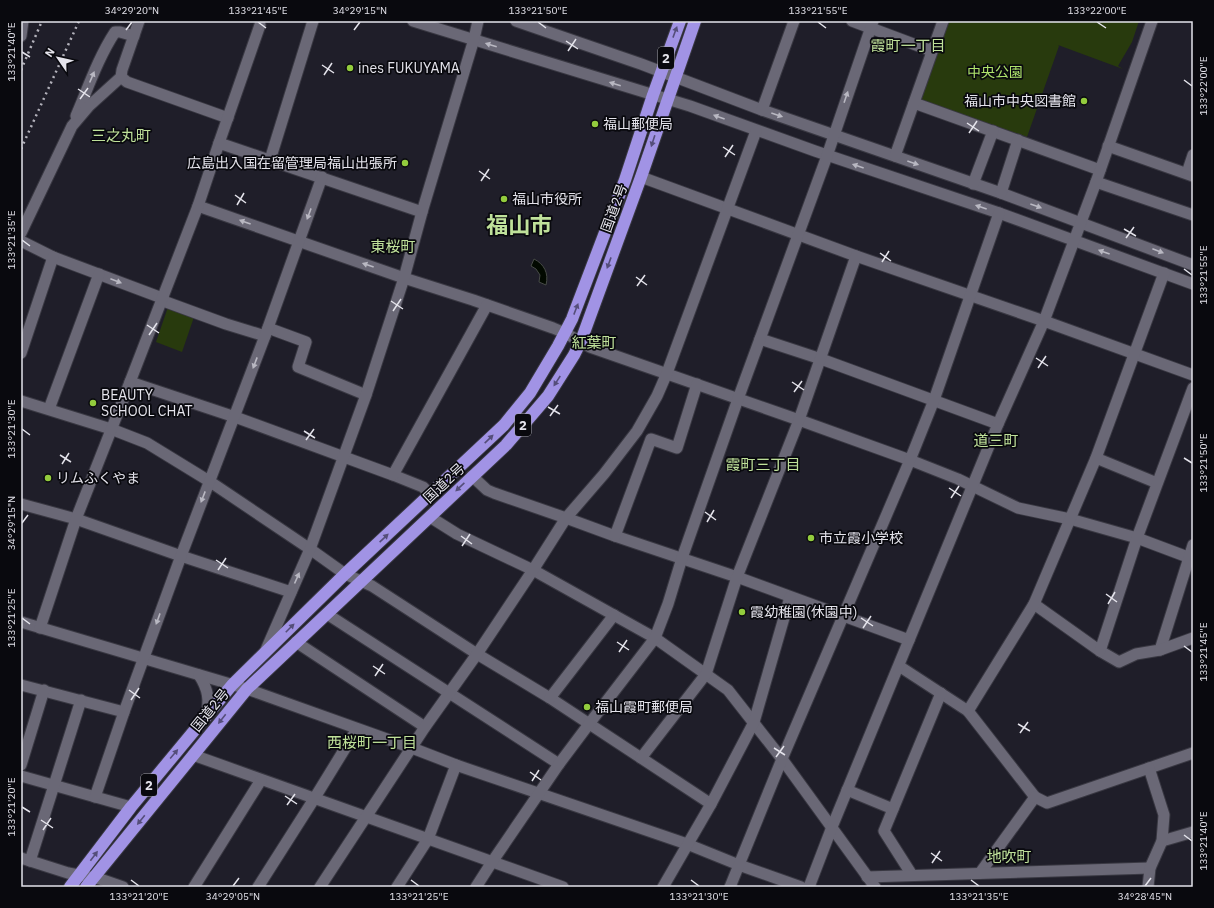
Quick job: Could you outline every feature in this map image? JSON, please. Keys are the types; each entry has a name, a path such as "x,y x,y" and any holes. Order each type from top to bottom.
{"highway":[{"name":"国道2号","path":"70,887 131,807 232,685 345,574 504,425 530,393 565,333 625,180 653,95 680,21"},
{"name":"国道2号","path":"90,882 247,688 506,445 548,396 574,355 581,341 641,177 695,21"}],"street":[{"path":"21,36 23,21"},
{"path":"72,126 89,106 121,77 139,21"},
{"path":"270,160 313,21"},
{"path":"413,21 690,106 827,156 999,213 1193,284"},
{"path":"265,652 310,549 366,395 404,278 422,212 474,40 478,21"},
{"path":"516,21 641,64 762,110 1001,193 1193,265"},
{"path":"762,110 794,21"},
{"path":"852,21 872,24 932,51"},
{"path":"895,156 943,21"},
{"path":"809,887 847,790 998,424 1044,321 1096,182 1152,21"},
{"path":"476,887 559,764 655,638 738,398 797,234 827,156 872,24"},
{"path":"40,628 76,519 198,206 260,25"},
{"path":"21,233 72,126 109,41 115,32 134,36"},
{"path":"121,77 127,82 228,118"},
{"path":"914,103 1100,170"},
{"path":"320,887 425,727 450,694 533,570 566,518 621,453 637,431 657,396 667,373 756,131"},
{"path":"973,184 993,131"},
{"path":"1001,193 1018,140"},
{"path":"220,143 422,212"},
{"path":"1108,146 1190,175 1193,155"},
{"path":"95,797 180,556 235,418 322,177"},
{"path":"641,177 856,256 1044,321 1193,375"},
{"path":"1096,182 1193,214"},
{"path":"198,206 404,278 487,305 565,333 590,347 910,460 958,479 1018,508 1070,519 1137,538 1191,558"},
{"path":"730,887 782,759 844,616 934,400 999,213"},
{"path":"21,241 53,257 226,324 306,342 298,367 366,395"},
{"path":"641,758 706,674 737,577 799,420 856,256"},
{"path":"21,353 53,257"},
{"path":"968,711 1034,604 1096,458 1164,273"},
{"path":"50,409 99,274"},
{"path":"393,475 487,305"},
{"path":"760,338 998,424"},
{"path":"130,382 393,475 423,487 430,494"},
{"path":"615,536 651,438 678,448 698,384"},
{"path":"1100,651 1137,538 1193,388"},
{"path":"21,401 111,429 147,443 209,481 345,574 372,586 477,654 550,698 710,804"},
{"path":"1096,458 1157,483"},
{"path":"472,476 487,490 494,493 737,577 909,640"},
{"path":"21,504 76,519 180,556 291,592"},
{"path":"430,516 457,534 533,570 655,638 728,690 782,759 875,887"},
{"path":"1160,650 1191,558 1193,545"},
{"path":"663,887 754,722 790,596"},
{"path":"1034,604 1100,651 1119,662 1136,654 1160,650 1193,638"},
{"path":"327,614 559,764"},
{"path":"550,698 614,615"},
{"path":"21,622 232,685 247,688 456,765 687,844 739,865 801,887"},
{"path":"296,642 425,727"},
{"path":"899,666 968,711 1035,797 1047,803 1193,753"},
{"path":"199,675 208,691 208,708 206,716"},
{"path":"21,685 124,712"},
{"path":"21,765 44,690"},
{"path":"912,875 884,832 941,693"},
{"path":"81,700 54,785 26,860 68,873 80,874 90,882 100,879 123,887"},
{"path":"258,887 357,729"},
{"path":"193,755 563,887"},
{"path":"397,887 428,839 456,765"},
{"path":"1148,887 1150,868 1162,841 1164,815 1149,768"},
{"path":"21,776 131,807"},
{"path":"194,887 261,780"},
{"path":"847,790 893,809"},
{"path":"980,873 1035,797"},
{"path":"1162,841 1193,832"},
{"path":"867,877 1150,868"}],"green space":[{"name":"中央公園","path":"949,21 1139,21 1132,42 1118,66 1123,69 1058,45 1059,46 1027,137 920,100"},
{"path":"168,307 194,317 182,352 156,342"}],"shaded area":[{"path":"534,259 541,263 545,269 547,277 546,285 539,282 540,275 536,269 531,266"}],"railway":[{"path":"21,70 42,21"},
{"path":"21,149 79,21"}],"place":[{"name":"ines FUKUYAMA","path":"350,68"},
{"name":"福山市中央図書館","path":"1084,101"},
{"name":"福山郵便局","path":"595,124"},
{"name":"広島出入国在留管理局福山出張所","path":"405,163"},
{"name":"福山市役所","path":"504,199"},
{"name":"BEAUTY SCHOOL CHAT","path":"93,403"},
{"name":"リムふくやま","path":"48,478"},
{"name":"市立霞小学校","path":"811,538"},
{"name":"霞幼稚園(休園中)","path":"742,612"},
{"name":"福山霞町郵便局","path":"587,707"}],"district":[{"name":"霞町一丁目","path":"908,45"},
{"name":"三之丸町","path":"121,135"},
{"name":"福山市","path":"519,224"},
{"name":"東桜町","path":"393,246"},
{"name":"紅葉町","path":"594,342"},
{"name":"道三町","path":"996,440"},
{"name":"霞町三丁目","path":"763,464"},
{"name":"西桜町一丁目","path":"372,742"},
{"name":"地吹町","path":"1009,856"}]}
